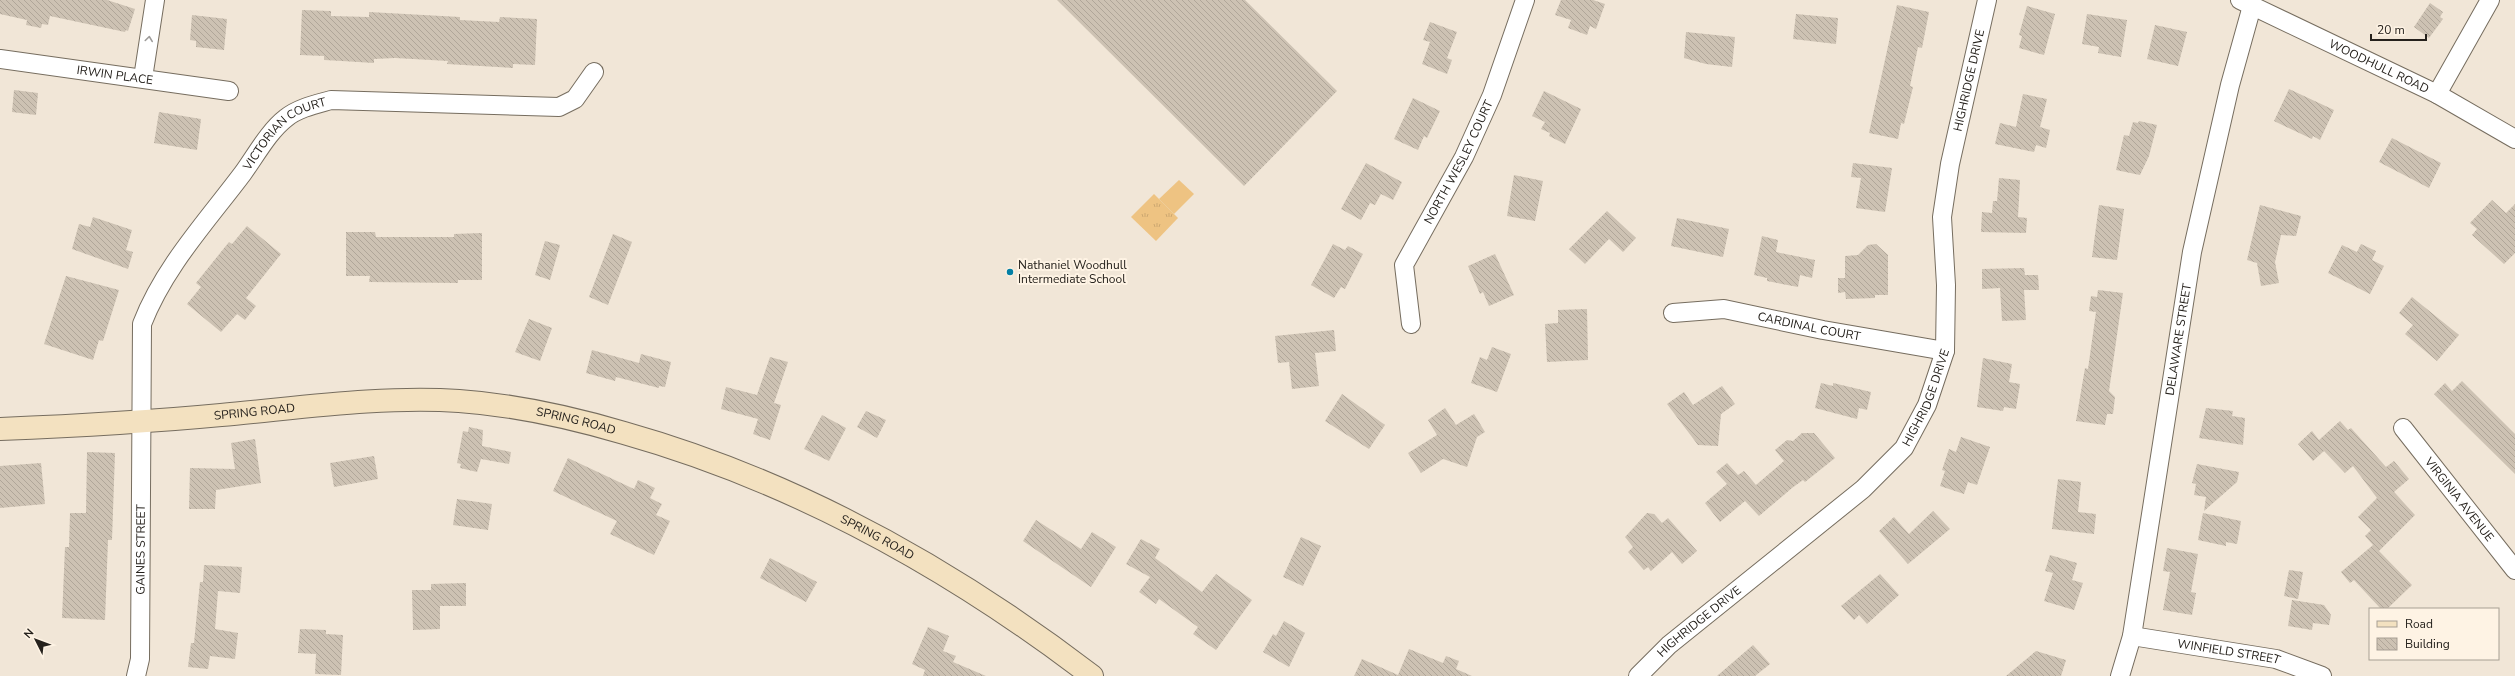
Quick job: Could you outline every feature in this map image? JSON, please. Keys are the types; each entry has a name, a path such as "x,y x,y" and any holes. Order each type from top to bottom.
{"main road":[{"name":"SPRING ROAD","path":"0,429 141,423 372,401 457,401 520,407 584,421 681,449 793,495 881,538 959,584 1034,633 1092,676"}],"street":[{"path":"143,78 155,0"},
{"name":"NORTH WESLEY COURT","path":"1411,324 1404,265 1464,157 1492,95 1525,0"},
{"name":"HIGHRIDGE DRIVE","path":"1638,676 1668,645 1863,489 1904,448 1927,405 1945,351 1946,284 1942,217 1950,164 1987,0"},
{"path":"2437,94 2490,0"},
{"name":"WOODHULL ROAD","path":"2246,3 2437,94 2515,139"},
{"name":"DELAWARE STREET","path":"2120,676 2132,636 2192,252 2230,84 2246,3"},
{"name":"IRWIN PLACE","path":"0,59 229,91"},
{"name":"VICTORIAN COURT","path":"141,423 142,324 150,302 166,276 286,118 307,107 331,100 559,108 575,99 594,72"},
{"name":"CARDINAL COURT","path":"1673,313 1724,309 1823,330 1945,351"},
{"name":"GAINES STREET","path":"136,676 140,659 141,423"},
{"name":"VIRGINIA AVENUE","path":"2403,428 2515,570"},
{"name":"WINFIELD STREET","path":"2132,636 2276,659 2322,676"}],"green space":[{"path":"1179,180 1194,194 1174,214 1159,199"},
{"path":"1154,194 1178,218 1156,241 1131,217"}],"building":[{"path":"0,0 107,0 135,9 128,31 126,30 125,32 50,16 48,25 42,24 41,28 26,25 27,20 0,14"},
{"path":"1057,0 1245,0 1337,91 1244,186"},
{"path":"1561,0 1593,0 1605,4 1596,29 1590,26 1587,35 1568,28 1571,20 1555,15"},
{"path":"2430,3 2443,12 2440,17 2443,19 2429,38 2414,27"},
{"path":"1897,5 1929,12 1922,48 1918,47 1910,86 1913,87 1904,124 1901,123 1898,139 1869,133"},
{"path":"2027,6 2055,14 2044,55 2019,48 2022,36 2019,35"},
{"path":"302,10 331,11 331,16 369,17 369,12 460,17 460,20 499,22 500,17 537,19 535,65 513,64 513,68 447,64 448,61 395,58 374,59 374,63 324,60 324,56 300,55"},
{"path":"1796,14 1838,18 1836,44 1793,39"},
{"path":"2087,14 2127,20 2121,57 2098,53 2099,47 2082,44"},
{"path":"192,15 227,19 224,50 196,47 196,41 190,40"},
{"path":"1430,22 1457,32 1447,58 1452,60 1447,74 1422,64 1430,42 1423,40"},
{"path":"2155,25 2187,32 2178,66 2147,59"},
{"path":"1686,32 1735,37 1732,67 1706,64 1684,58"},
{"path":"2289,89 2334,110 2320,140 2313,136 2312,139 2274,121"},
{"path":"14,90 38,93 36,115 12,112"},
{"path":"1544,91 1581,109 1565,144 1549,136 1550,133 1541,129 1545,122 1532,116"},
{"path":"2023,94 2047,99 2040,127 2050,130 2046,148 2036,145 2034,152 1995,144 2000,123 2016,127"},
{"path":"1413,98 1440,111 1427,138 1424,136 1418,150 1394,139"},
{"path":"159,112 201,119 197,150 154,143"},
{"path":"2139,121 2157,125 2149,156 2140,175 2116,170 2124,135 2129,136 2133,122 2138,123"},
{"path":"2392,138 2441,163 2429,188 2379,162"},
{"path":"1366,163 1402,182 1393,200 1381,194 1375,205 1370,203 1361,220 1341,209"},
{"path":"1853,163 1892,168 1885,212 1856,208 1861,178 1851,177"},
{"path":"1514,175 1543,181 1535,221 1507,216"},
{"path":"1999,178 2020,180 2018,217 2027,218 2026,233 1981,232 1982,212 1992,213 1993,201 1997,201"},
{"path":"2492,200 2506,213 2515,204 2515,253 2504,264 2472,235 2477,229 2470,223"},
{"path":"2099,205 2124,209 2117,260 2092,257"},
{"path":"2260,205 2301,216 2296,236 2281,235 2275,262 2279,283 2261,286 2257,263 2247,260"},
{"path":"1607,211 1636,238 1623,252 1609,239 1585,264 1569,249"},
{"path":"93,217 132,230 126,250 133,252 128,269 72,249 79,224 90,227"},
{"path":"1677,218 1729,229 1723,257 1671,246"},
{"path":"247,226 281,254 246,298 256,306 245,320 237,314 221,332 187,304 201,287 196,283 229,242 232,244"},
{"path":"346,232 375,232 376,237 454,237 454,234 482,233 482,280 458,280 458,283 369,282 370,276 346,276"},
{"path":"613,234 632,242 608,305 589,297"},
{"path":"1762,236 1778,240 1776,252 1815,260 1812,278 1800,275 1798,287 1767,281 1767,278 1754,275"},
{"path":"545,241 560,245 550,280 535,275"},
{"path":"1333,244 1345,250 1348,246 1363,254 1345,289 1341,287 1334,298 1311,285"},
{"path":"1876,244 1888,255 1888,295 1875,295 1875,298 1846,299 1845,292 1838,293 1838,278 1845,278 1845,256 1858,255 1868,245"},
{"path":"2361,244 2376,251 2372,260 2384,266 2370,294 2328,273 2342,245 2357,252"},
{"path":"1495,254 1514,295 1489,306 1483,292 1480,294 1468,266"},
{"path":"2024,268 2025,275 2038,275 2039,290 2024,290 2026,320 2002,321 2000,288 1982,289 1982,269"},
{"path":"66,276 119,290 103,341 99,340 93,360 44,344"},
{"path":"2098,290 2123,293 2109,391 2115,397 2113,414 2107,414 2105,425 2076,421 2085,368 2088,369 2096,312 2089,311 2091,296 2097,297"},
{"path":"2412,297 2459,335 2437,361 2405,334 2413,325 2399,313"},
{"path":"1587,309 1588,360 1547,362 1545,324 1558,323 1558,310"},
{"path":"529,319 552,328 540,361 515,352"},
{"path":"1334,330 1336,351 1315,353 1319,386 1292,389 1289,362 1278,363 1275,336"},
{"path":"1492,347 1511,354 1497,392 1471,383 1480,357 1487,360"},
{"path":"592,350 639,363 641,354 671,362 665,387 659,386 659,388 616,377 615,381 586,373"},
{"path":"770,357 788,362 774,403 781,405 770,440 753,434 758,419 721,409 726,387 757,395"},
{"path":"1983,358 2012,364 2009,382 2020,384 2016,409 2004,407 2003,411 1977,407"},
{"path":"2462,381 2515,434 2515,474 2434,394 2445,383 2452,391"},
{"path":"1821,383 1833,386 1833,383 1871,392 1867,410 1859,408 1857,419 1815,408"},
{"path":"1722,386 1735,404 1721,414 1718,446 1698,445 1667,404 1684,392 1693,405"},
{"path":"1342,394 1385,425 1369,449 1325,421"},
{"path":"1445,408 1456,425 1474,414 1485,432 1477,437 1467,467 1443,459 1421,473 1408,453 1437,435 1428,420"},
{"path":"2206,408 2233,411 2232,416 2245,418 2243,445 2199,438"},
{"path":"866,411 886,420 877,438 857,427"},
{"path":"822,415 846,428 829,461 804,449"},
{"path":"2340,421 2348,430 2351,428 2386,467 2394,461 2409,479 2394,492 2415,515 2379,551 2412,585 2388,608 2380,608 2354,580 2350,583 2341,572 2373,545 2365,536 2371,530 2358,517 2377,498 2353,466 2345,473 2324,451 2313,461 2298,444 2312,431 2319,440"},
{"path":"469,427 483,430 482,446 511,452 509,464 481,459 477,472 460,468 461,464 457,463 463,431 468,432"},
{"path":"1802,433 1814,433 1835,458 1805,482 1803,480 1792,488 1759,516 1745,501 1720,522 1705,503 1727,484 1716,472 1727,463 1738,475 1744,471 1756,485 1784,461 1775,450 1787,440 1793,441"},
{"path":"1961,437 1990,447 1977,485 1968,482 1964,494 1940,486 1945,471 1942,470 1949,449 1956,452"},
{"path":"255,439 261,483 216,490 215,509 189,509 190,468 235,469 231,443"},
{"path":"87,452 115,453 112,540 108,540 105,620 62,618 65,547 69,547 70,513 86,513"},
{"path":"374,456 378,479 334,487 330,463"},
{"path":"568,458 634,489 638,480 655,488 650,498 662,504 656,515 670,521 654,555 610,534 617,521 553,491"},
{"path":"41,463 45,504 0,508 0,466"},
{"path":"2197,464 2239,472 2237,482 2204,511 2206,497 2194,495 2196,484 2192,483"},
{"path":"2058,479 2081,482 2078,512 2096,514 2094,534 2052,529"},
{"path":"457,499 492,504 488,530 453,525"},
{"path":"1933,511 1950,529 1908,564 1879,531 1894,517 1909,534"},
{"path":"1647,513 1654,514 1662,523 1668,518 1697,551 1682,564 1672,552 1651,571 1648,567 1644,570 1628,552 1633,547 1625,537"},
{"path":"2203,513 2241,521 2237,544 2226,542 2226,546 2198,540"},
{"path":"1036,520 1081,549 1092,532 1116,547 1091,587 1023,541"},
{"path":"1301,537 1321,546 1303,586 1283,577"},
{"path":"1141,539 1160,549 1155,558 1202,592 1216,574 1252,600 1216,650 1193,634 1198,627 1159,599 1156,604 1139,592 1150,577 1126,564"},
{"path":"2167,548 2198,554 2191,592 2196,593 2192,615 2163,610 2170,572 2163,571"},
{"path":"2050,555 2077,563 2072,580 2083,583 2074,610 2044,601 2053,573 2045,571"},
{"path":"770,558 817,582 806,602 760,578"},
{"path":"204,565 242,567 240,593 218,591 215,629 238,633 235,659 210,656 208,669 188,667 191,643 194,643 200,582 203,582"},
{"path":"2289,570 2303,572 2298,599 2284,596"},
{"path":"1880,574 1899,595 1867,624 1859,615 1854,620 1841,606"},
{"path":"466,583 466,606 440,606 440,629 413,630 412,590 431,590 431,584"},
{"path":"2292,600 2324,605 2331,615 2329,625 2313,623 2312,630 2288,626"},
{"path":"1284,621 1305,633 1289,667 1263,652 1273,634 1276,636"},
{"path":"928,627 949,636 943,651 956,656 953,662 986,676 923,676 925,670 912,664"},
{"path":"300,629 326,630 326,634 343,635 341,675 315,674 316,654 298,653"},
{"path":"1753,645 1770,664 1755,676 1717,676"},
{"path":"1409,649 1443,663 1446,656 1459,661 1456,669 1472,676 1354,676 1362,659 1398,675"},
{"path":"2036,651 2066,660 2061,676 2006,676"}],"place":[{"name":"Nathaniel Woodhull Intermediate School","path":"1010,272"}]}
